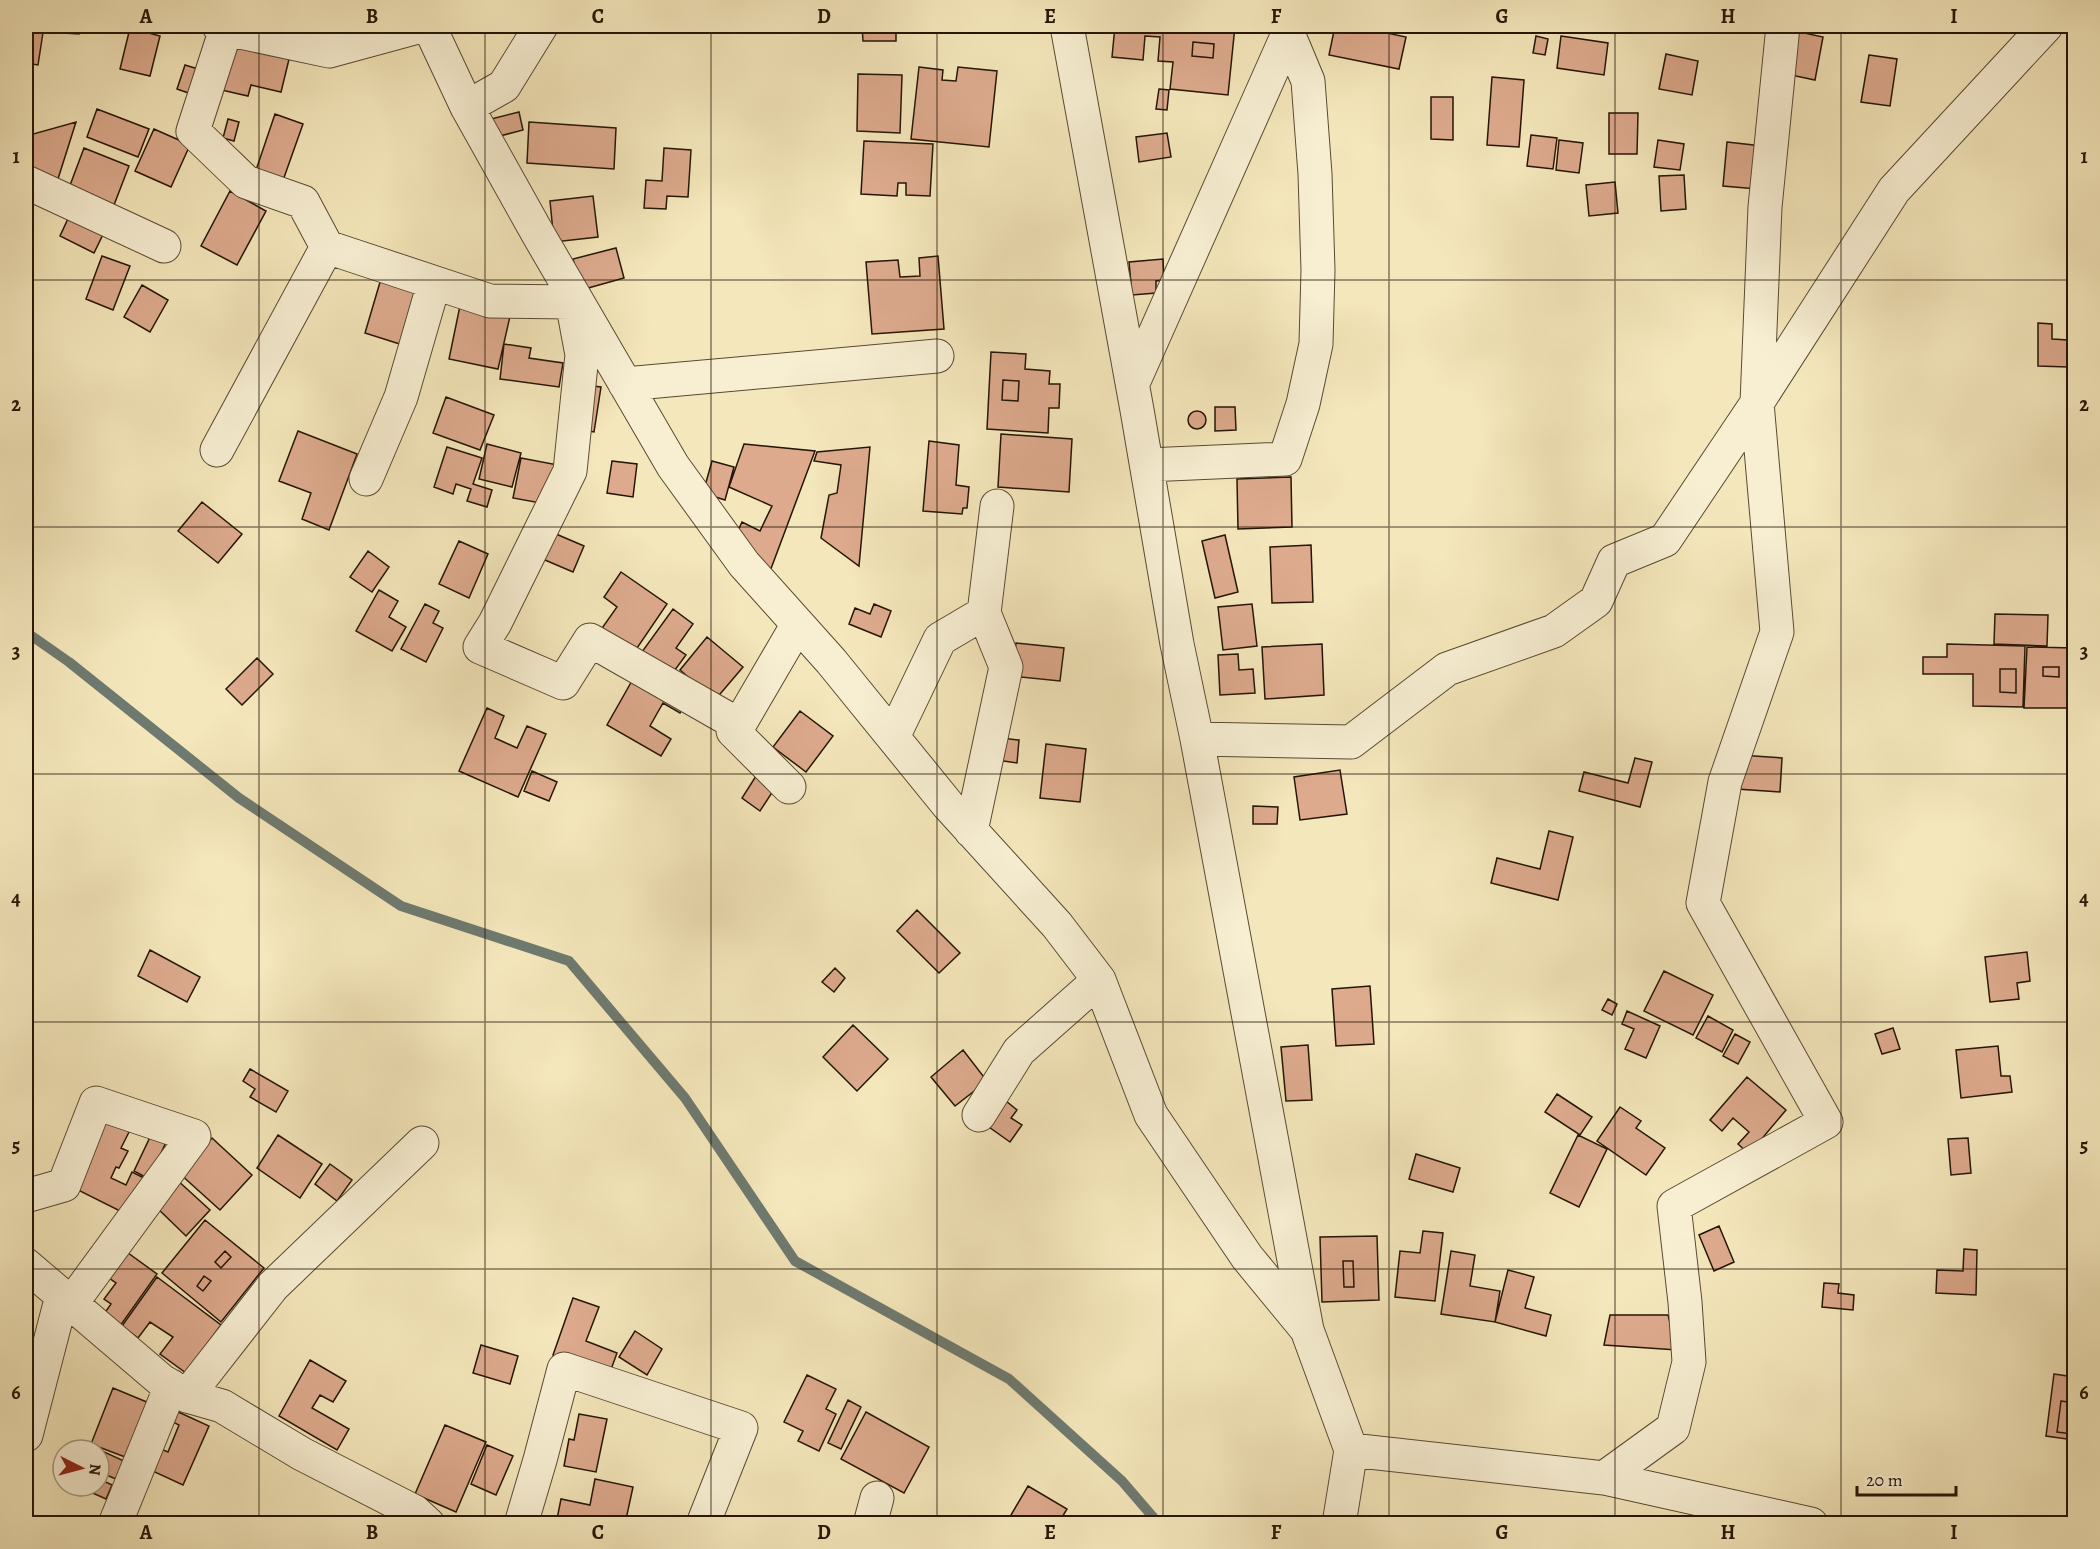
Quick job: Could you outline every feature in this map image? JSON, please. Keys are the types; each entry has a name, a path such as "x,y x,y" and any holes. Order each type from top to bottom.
{"street":[{"path":"421,26 329,51 222,27 193,131 246,182 303,202 327,247 490,301 570,295"},
{"path":"429,26 467,107 570,295 680,475 744,564 831,661 971,831 1057,925 1099,980 1151,1115 1247,1257 1307,1330"},
{"path":"467,107 504,86 541,26"},
{"path":"1067,26 1133,383 1177,644 1197,739 1307,1330 1351,1450 1339,1524"},
{"path":"1604,1478 1673,1428 1689,1362 1674,1206 1827,1122 1703,903 1725,782 1777,632 1757,403 1765,207 1783,26"},
{"path":"1197,739 1351,742 1447,669 1554,631 1596,601 1614,561 1665,540 1757,403 1894,190 2046,26"},
{"path":"1133,383 1287,30"},
{"path":"1147,465 1285,459 1303,404 1316,344 1318,270 1315,174 1308,81 1287,30"},
{"path":"26,182 164,246"},
{"path":"217,450 327,247"},
{"path":"366,479 401,397 434,283"},
{"path":"570,295 582,355 570,471 495,622 480,647 563,683 590,640 739,725"},
{"path":"625,384 937,356"},
{"path":"971,831 1006,667 984,613 997,506"},
{"path":"893,737 940,639 984,613"},
{"path":"789,787 734,731 798,624"},
{"path":"980,1115 1019,1052 1099,980"},
{"path":"26,1196 64,1185 96,1103 194,1136 67,1300 36,1360 26,1435"},
{"path":"115,1524 179,1391 273,1286 422,1143"},
{"path":"26,1265 162,1381 179,1391 222,1406 302,1454 415,1512 428,1524"},
{"path":"521,1524 564,1369 741,1428 703,1524"},
{"path":"1351,1450 1604,1478 1811,1524"}],"building":[{"path":"26,26 44,26 38,65 26,63"},
{"path":"64,26 80,26 79,34 63,33"},
{"path":"862,26 896,26 896,41 863,41"},
{"path":"1115,26 1235,26 1228,95 1170,89 1173,62 1158,61 1160,37 1145,36 1143,60 1112,57","holes":["1193,42 1214,44 1213,58 1192,56"]},
{"path":"1335,26 1354,26 1406,37 1399,69 1329,55"},
{"path":"130,28 160,36 150,76 120,69"},
{"path":"1795,31 1823,37 1815,80 1786,74"},
{"path":"231,32 292,47 281,92 251,85 248,96 217,89"},
{"path":"1536,36 1548,39 1545,55 1533,53"},
{"path":"1561,36 1608,43 1604,75 1557,68"},
{"path":"1193,42 1214,44 1213,58 1192,56"},
{"path":"1666,54 1698,61 1692,95 1659,89"},
{"path":"1869,55 1897,59 1890,106 1861,102"},
{"path":"185,65 208,72 200,97 177,89"},
{"path":"919,67 943,70 942,80 956,81 958,67 997,71 989,147 911,139"},
{"path":"858,74 902,75 900,133 857,131"},
{"path":"1492,77 1524,80 1519,147 1487,145"},
{"path":"1159,89 1169,90 1167,110 1156,109"},
{"path":"1431,97 1453,97 1453,140 1431,139"},
{"path":"97,109 149,129 138,157 87,137"},
{"path":"519,112 523,130 496,137 491,119"},
{"path":"1609,113 1638,113 1637,154 1609,154"},
{"path":"275,114 303,124 281,186 254,176"},
{"path":"228,119 239,122 234,141 223,138"},
{"path":"76,122 57,182 26,172 26,136"},
{"path":"529,122 616,128 614,169 527,163"},
{"path":"154,129 190,145 171,187 135,171"},
{"path":"1167,133 1171,157 1139,162 1136,137"},
{"path":"1531,135 1557,138 1553,169 1527,166"},
{"path":"1559,140 1583,143 1579,173 1556,170"},
{"path":"1658,140 1684,144 1680,170 1654,167"},
{"path":"864,141 933,144 930,196 906,195 906,183 898,183 897,196 861,194"},
{"path":"1727,142 1762,146 1757,189 1723,186"},
{"path":"84,148 129,166 114,205 69,188"},
{"path":"664,148 691,150 688,197 667,196 666,209 644,208 646,180 662,181"},
{"path":"1684,175 1686,209 1661,211 1659,176"},
{"path":"1615,182 1618,213 1589,216 1586,185"},
{"path":"230,191 266,211 237,265 201,246"},
{"path":"593,196 598,237 554,242 550,201"},
{"path":"73,208 108,224 94,253 60,236"},
{"path":"616,248 624,278 581,290 573,259"},
{"path":"102,256 130,266 113,310 86,299"},
{"path":"938,256 944,329 872,334 866,262 898,260 900,277 920,276 919,258"},
{"path":"1163,259 1164,280 1156,281 1156,293 1132,295 1129,262"},
{"path":"383,272 424,285 406,346 365,333"},
{"path":"142,285 168,300 150,332 124,317"},
{"path":"461,301 511,312 498,369 449,359"},
{"path":"2038,323 2052,324 2052,339 2068,340 2068,367 2038,366"},
{"path":"504,344 531,348 529,358 563,363 559,387 500,379"},
{"path":"991,352 1026,354 1025,369 1050,371 1049,384 1060,384 1059,408 1049,408 1048,433 987,429","holes":["1003,380 1019,381 1018,401 1002,400"]},
{"path":"1003,380 1019,381 1018,401 1002,400"},
{"path":"583,385 601,387 594,432 577,429"},
{"path":"446,397 494,415 480,450 433,433"},
{"path":"1215,407 1235,407 1236,430 1215,431"},
{"path":"1197,411 1203,414 1206,420 1203,426 1197,429 1191,426 1188,420 1191,414"},
{"path":"298,431 357,454 329,530 302,519 311,493 279,481"},
{"path":"1001,434 1072,439 1069,492 998,487"},
{"path":"929,441 959,445 956,485 969,487 967,508 963,508 962,514 923,511"},
{"path":"487,444 521,453 512,487 479,479"},
{"path":"744,444 815,451 769,574 733,542 742,522 760,531 772,506 729,487"},
{"path":"447,447 482,458 473,484 492,490 487,507 467,501 471,489 456,484 453,494 434,487"},
{"path":"870,447 859,566 821,538 829,495 837,493 841,465 814,461 817,452"},
{"path":"521,458 558,465 551,505 513,498"},
{"path":"612,461 637,464 633,497 607,493"},
{"path":"712,461 734,467 725,500 703,493"},
{"path":"1291,477 1292,527 1238,529 1237,479"},
{"path":"202,502 242,534 218,563 178,531"},
{"path":"549,531 584,546 573,572 538,557"},
{"path":"1225,535 1238,592 1215,598 1202,541"},
{"path":"459,541 488,554 469,598 439,584"},
{"path":"1311,545 1313,602 1272,603 1270,547"},
{"path":"368,551 389,567 372,592 350,577"},
{"path":"621,572 667,604 633,654 600,631 617,607 604,597"},
{"path":"379,590 398,601 389,617 406,627 392,651 356,631"},
{"path":"425,604 439,611 433,623 443,628 426,662 401,649"},
{"path":"874,604 891,611 881,637 849,624 855,608 870,614"},
{"path":"1252,604 1257,646 1223,650 1218,607"},
{"path":"673,609 693,624 676,648 686,655 669,678 639,656"},
{"path":"1995,614 2048,615 2047,646 1994,644"},
{"path":"707,637 743,667 715,700 680,670"},
{"path":"1016,643 1064,648 1060,681 1012,676"},
{"path":"1322,644 1324,695 1265,699 1262,647"},
{"path":"1947,644 2025,646 2023,707 1973,706 1973,674 1923,674 1923,657 1947,657","holes":["2000,669 2016,669 2016,693 2000,692"]},
{"path":"2027,647 2074,648 2072,681 2074,681 2074,708 2024,708","holes":["2043,667 2059,667 2059,677 2043,676"]},
{"path":"1238,654 1239,670 1253,669 1255,693 1220,695 1218,655"},
{"path":"257,658 273,674 242,705 226,689"},
{"path":"2043,667 2059,667 2059,677 2043,676"},
{"path":"2000,669 2016,669 2016,693 2000,692"},
{"path":"637,672 687,700 680,713 663,703 650,726 671,739 661,756 607,725"},
{"path":"487,708 504,716 495,738 517,748 527,726 546,734 518,797 459,771"},
{"path":"800,711 833,736 806,772 773,747"},
{"path":"993,737 1019,740 1017,763 990,759"},
{"path":"1046,744 1086,749 1080,802 1040,798"},
{"path":"1740,755 1782,758 1780,792 1737,789"},
{"path":"1635,758 1652,762 1640,807 1579,791 1584,772 1628,783"},
{"path":"1340,770 1347,814 1300,820 1294,777"},
{"path":"532,771 557,782 549,801 524,791"},
{"path":"756,776 775,788 760,811 742,798"},
{"path":"1253,806 1278,807 1277,824 1253,824"},
{"path":"1549,831 1573,837 1558,900 1491,883 1497,858 1540,869"},
{"path":"917,910 960,953 939,973 897,931"},
{"path":"150,950 200,977 187,1002 138,976"},
{"path":"2027,952 2030,981 2017,983 2019,999 1990,1002 1985,957"},
{"path":"835,968 845,978 834,992 822,982"},
{"path":"1664,971 1713,995 1693,1035 1644,1011"},
{"path":"1370,986 1374,1044 1336,1046 1332,989"},
{"path":"1608,999 1617,1004 1612,1015 1602,1010"},
{"path":"1627,1011 1660,1026 1646,1058 1625,1049 1634,1029 1622,1024"},
{"path":"1708,1016 1733,1030 1722,1052 1696,1038"},
{"path":"853,1025 888,1059 857,1091 823,1057"},
{"path":"1893,1028 1900,1049 1882,1054 1875,1034"},
{"path":"1735,1034 1750,1042 1738,1064 1723,1056"},
{"path":"1308,1045 1312,1100 1286,1101 1281,1047"},
{"path":"1998,1046 2001,1076 2010,1076 2012,1092 1961,1098 1956,1050"},
{"path":"963,1050 987,1081 955,1106 931,1077"},
{"path":"250,1069 288,1091 276,1112 250,1097 255,1089 243,1081"},
{"path":"1747,1077 1786,1110 1749,1154 1738,1144 1749,1132 1733,1118 1722,1131 1710,1120"},
{"path":"1557,1094 1592,1117 1580,1135 1545,1112"},
{"path":"1001,1097 1017,1110 1011,1118 1022,1125 1010,1142 982,1122"},
{"path":"1620,1107 1641,1121 1636,1128 1665,1148 1646,1175 1597,1141"},
{"path":"106,1111 133,1124 121,1148 128,1151 111,1178 126,1185 132,1172 146,1179 128,1215 70,1186"},
{"path":"152,1133 167,1140 149,1179 134,1171"},
{"path":"278,1135 322,1164 300,1198 257,1168"},
{"path":"1578,1135 1607,1149 1579,1207 1550,1193"},
{"path":"212,1138 252,1175 220,1210 179,1173"},
{"path":"1968,1138 1971,1173 1951,1175 1948,1139"},
{"path":"1416,1154 1460,1168 1453,1192 1409,1179"},
{"path":"330,1164 352,1180 337,1201 315,1184"},
{"path":"176,1179 210,1210 186,1236 153,1204"},
{"path":"205,1220 264,1268 221,1322 162,1273","holes":["225,1251 231,1257 221,1268 215,1262","204,1276 211,1281 203,1291 197,1286"]},
{"path":"1719,1226 1734,1262 1714,1271 1699,1235"},
{"path":"1423,1231 1443,1233 1435,1301 1395,1297 1400,1251 1420,1253"},
{"path":"1377,1236 1379,1300 1322,1302 1320,1237","holes":["1343,1261 1353,1261 1354,1287 1344,1287"]},
{"path":"1964,1249 1977,1250 1976,1295 1936,1293 1937,1270 1963,1271"},
{"path":"124,1250 157,1274 120,1326 104,1314 111,1304 104,1299 116,1283 106,1276"},
{"path":"225,1251 231,1257 221,1268 215,1262"},
{"path":"1451,1251 1475,1255 1470,1286 1500,1291 1495,1322 1441,1314"},
{"path":"1343,1261 1353,1261 1354,1287 1344,1287"},
{"path":"1508,1270 1534,1277 1525,1308 1551,1315 1546,1336 1495,1322"},
{"path":"204,1276 211,1281 203,1291 197,1286"},
{"path":"157,1277 221,1325 186,1373 160,1354 173,1337 150,1322 138,1338 122,1326"},
{"path":"1824,1283 1839,1284 1838,1293 1854,1295 1853,1310 1822,1307"},
{"path":"573,1298 599,1307 586,1341 617,1353 609,1375 553,1355"},
{"path":"1610,1315 1668,1315 1677,1350 1604,1345"},
{"path":"635,1331 662,1349 647,1375 619,1357"},
{"path":"481,1345 518,1356 510,1384 473,1373"},
{"path":"310,1360 346,1381 333,1402 320,1395 312,1408 349,1429 337,1450 279,1416"},
{"path":"2054,1374 2074,1377 2074,1403 2061,1401 2057,1432 2072,1434 2074,1412 2074,1440 2046,1436"},
{"path":"807,1375 836,1389 826,1409 836,1414 819,1451 798,1441 803,1431 784,1422"},
{"path":"113,1388 154,1405 133,1460 111,1452 111,1438 93,1438"},
{"path":"848,1400 861,1407 841,1449 828,1443"},
{"path":"2061,1401 2074,1403 2072,1434 2057,1432"},
{"path":"174,1410 209,1426 183,1485 146,1468 156,1447 168,1452 179,1425 169,1420"},
{"path":"866,1412 929,1447 904,1493 841,1459"},
{"path":"579,1414 607,1419 596,1472 564,1466 569,1439 574,1440"},
{"path":"445,1425 486,1442 456,1512 415,1494"},
{"path":"487,1445 513,1456 496,1495 471,1484"},
{"path":"111,1455 124,1461 116,1479 111,1477"},
{"path":"595,1479 633,1487 625,1524 556,1524 561,1499 590,1505"},
{"path":"1028,1486 1067,1509 1058,1524 1025,1524 1011,1515"}],"waterway":[{"path":"26,632 69,662 239,798 401,906 569,961 685,1098 795,1261 1009,1379 1122,1481 1159,1524"}]}
